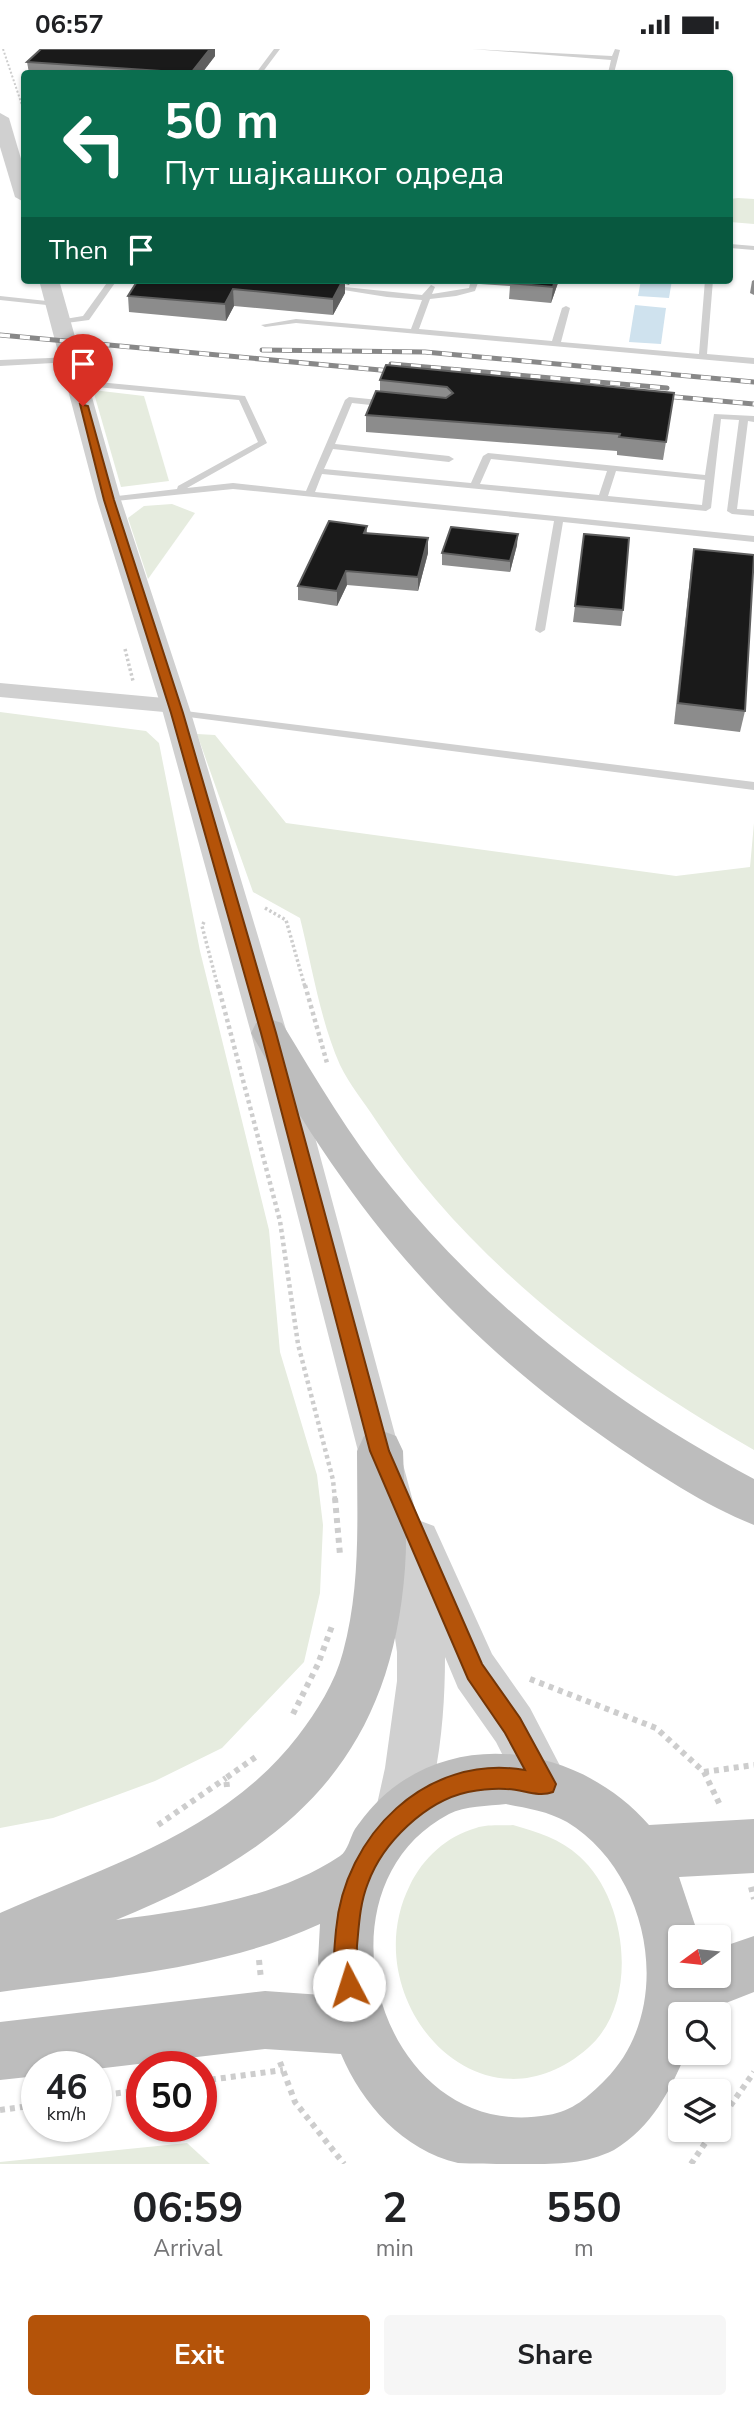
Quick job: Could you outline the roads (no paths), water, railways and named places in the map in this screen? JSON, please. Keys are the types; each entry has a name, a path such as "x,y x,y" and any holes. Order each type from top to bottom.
{"main road":[{"path":"269,1033 334,1138 375,1197 446,1280 519,1347 602,1412 706,1478 754,1503"},
{"path":"0,1942 171,1869 234,1835 287,1790 321,1752 339,1671 370,1641 381,1566 380,1451"},
{"path":"506,1778 545,1784 577,1798 606,1819 637,1853 660,1895 674,1942 675,1992 664,2041 640,2086 605,2121 561,2143 511,2149 463,2138 418,2112 382,2073 357,2026 344,1965 349,1905 358,1876 372,1851 399,1818 431,1795 467,1781 506,1778"},
{"path":"637,1853 746,1846"},
{"path":"0,1964 161,1941 256,1921 289,1909 358,1876"},
{"path":"675,1992 754,1963"},
{"path":"0,2051 274,2045 357,2026"}],"street":[{"path":"0,118 21,187"},
{"path":"56,302 109,500 176,709 224,885 269,1033 380,1451 410,1582 421,1652 421,1681 410,1768 399,1818"},
{"path":"0,690 176,709"},
{"path":"380,1451 475,1671 513,1725 545,1784"}],"lane":[{"path":"261,70 277,49"},
{"path":"475,49 615,58"},
{"path":"612,70 618,49"},
{"path":"733,246 754,248"},
{"path":"0,298 56,302 86,318 110,284"},
{"path":"335,288 427,298 464,292 472,289 474,284"},
{"path":"703,356 709,284"},
{"path":"415,330 431,286"},
{"path":"556,343 566,308"},
{"path":"265,325 296,321 754,361"},
{"path":"0,363 74,371 242,398 263,443 177,491"},
{"path":"310,492 349,400 405,405"},
{"path":"319,471 706,508 717,416 749,419 732,510 754,513"},
{"path":"329,446 449,459"},
{"path":"474,486 488,456 709,478"},
{"path":"603,498 612,468"},
{"path":"109,500 233,486 754,539"},
{"path":"540,630 559,518"},
{"path":"176,709 754,786"}],"water":[{"path":"640,284 671,284 669,298 638,296"},
{"path":"635,305 666,308 661,344 629,342"}],"railway":[{"path":"0,335 402,372"},
{"path":"262,350 425,352 754,382"},
{"path":"391,364 667,388"},
{"path":"653,395 754,404"}]}
